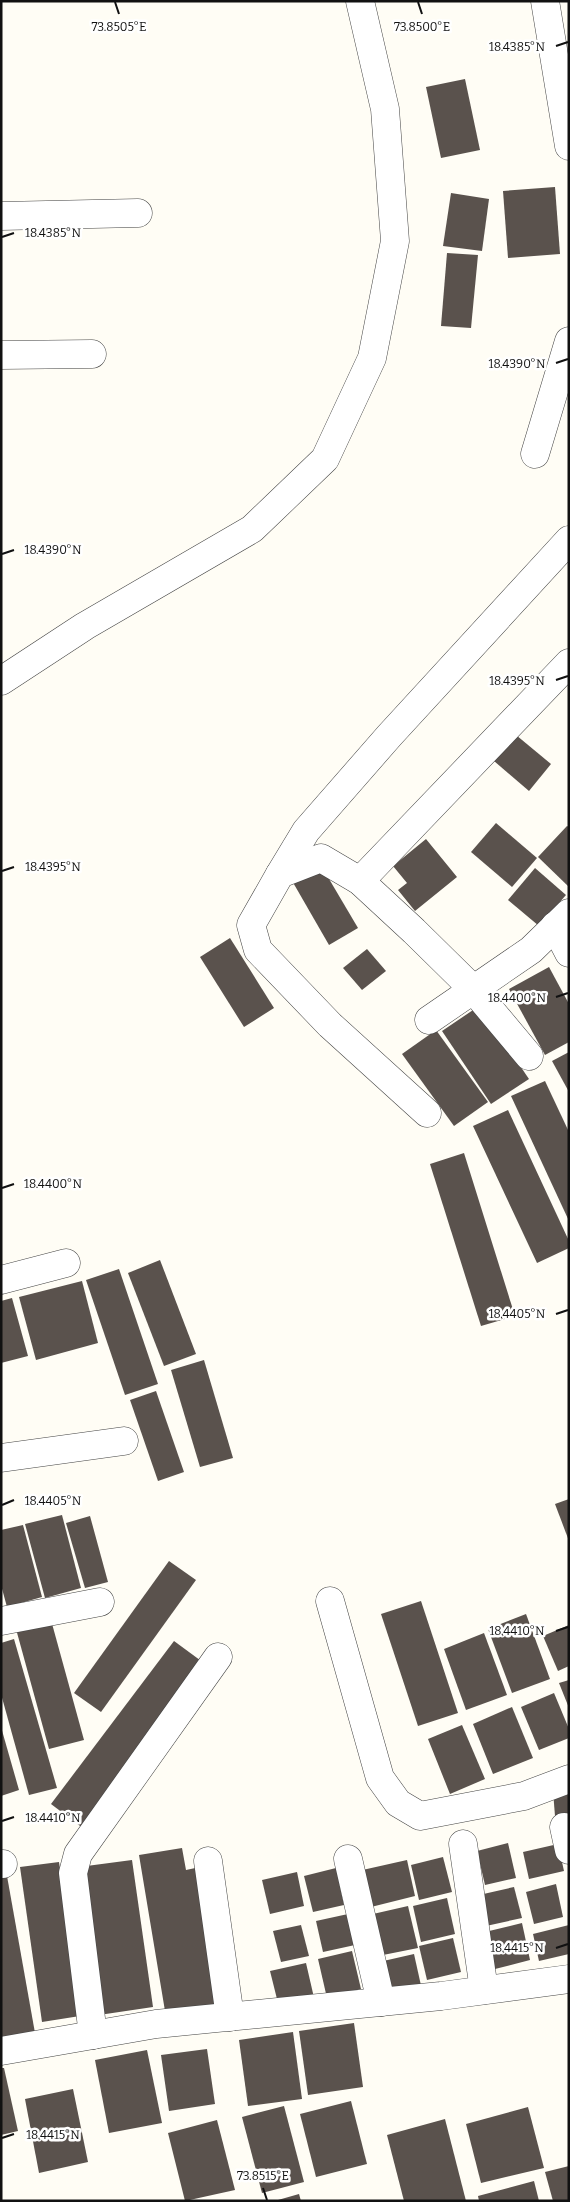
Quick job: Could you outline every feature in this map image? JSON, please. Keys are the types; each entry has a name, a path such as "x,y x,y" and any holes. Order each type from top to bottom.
{"street":[{"path":"1,681 85,626 252,529 325,458 372,358 395,241 385,109 360,1"},
{"path":"545,1 569,146"},
{"path":"1,216 138,212"},
{"path":"535,454 569,341"},
{"path":"1,356 92,354"},
{"path":"427,1113 330,1025 258,950 251,924 306,831 389,736 569,540"},
{"path":"360,881 569,663"},
{"path":"280,874 321,858 360,881 473,990 529,1056"},
{"path":"428,1020 531,950 562,919"},
{"path":"562,919 569,953"},
{"path":"1,1280 66,1263"},
{"path":"1,1458 124,1441"},
{"path":"330,1601 380,1778 398,1803 420,1816 524,1796 569,1779"},
{"path":"1,1621 100,1602"},
{"path":"93,2035 73,1873 78,1854 218,1656"},
{"path":"463,1844 484,1990"},
{"path":"348,1859 381,2002"},
{"path":"208,1861 230,2017"},
{"path":"1,2051 156,2024 381,2002 569,1979"}],"building":[{"path":"465,79 480,150 441,158 426,87"},
{"path":"555,187 560,254 508,258 503,191"},
{"path":"451,193 489,199 482,251 443,246"},
{"path":"447,253 478,255 471,328 441,326"},
{"path":"516,735 551,764 529,791 494,761"},
{"path":"496,823 537,858 512,887 471,852"},
{"path":"567,826 569,827 569,887 538,857"},
{"path":"426,839 457,877 415,911 398,890 407,883 393,866"},
{"path":"319,862 358,928 329,945 291,879"},
{"path":"535,868 566,895 539,926 508,900"},
{"path":"230,938 274,1008 244,1027 200,957"},
{"path":"367,949 386,971 362,990 343,968"},
{"path":"549,967 569,1004 569,1042 545,1055 509,989"},
{"path":"479,1006 529,1079 491,1104 442,1031"},
{"path":"436,1030 488,1102 454,1126 402,1054"},
{"path":"569,1052 569,1092 552,1061"},
{"path":"545,1081 569,1132 569,1221 511,1096"},
{"path":"508,1110 569,1241 569,1248 537,1263 473,1126"},
{"path":"464,1153 515,1316 481,1326 430,1164"},
{"path":"160,1260 196,1354 164,1366 128,1273"},
{"path":"119,1269 158,1384 125,1395 86,1280"},
{"path":"82,1281 98,1343 36,1360 19,1297"},
{"path":"12,1298 28,1356 1,1363 1,1301"},
{"path":"204,1360 233,1458 200,1467 171,1370"},
{"path":"156,1391 184,1472 158,1481 130,1400"},
{"path":"569,1499 569,1541 555,1504"},
{"path":"62,1515 81,1588 45,1598 25,1524"},
{"path":"90,1516 108,1582 85,1588 66,1523"},
{"path":"23,1525 42,1597 7,1607 1,1585 1,1530"},
{"path":"169,1561 196,1580 101,1712 74,1693"},
{"path":"421,1601 458,1713 418,1726 381,1614"},
{"path":"526,1614 550,1679 512,1693 488,1629"},
{"path":"51,1620 84,1740 49,1749 16,1629"},
{"path":"569,1625 569,1666 558,1671 543,1636"},
{"path":"484,1633 507,1695 466,1710 444,1649"},
{"path":"14,1639 57,1788 29,1795 1,1694 1,1643"},
{"path":"174,1641 208,1666 84,1829 51,1804"},
{"path":"569,1680 569,1708 559,1683"},
{"path":"554,1693 569,1729 569,1738 539,1750 521,1707"},
{"path":"512,1707 533,1758 493,1774 473,1724"},
{"path":"462,1725 485,1779 450,1794 428,1739"},
{"path":"1,1727 19,1790 1,1796"},
{"path":"569,1789 569,1815 555,1816 553,1791"},
{"path":"508,1843 516,1878 485,1885 477,1851"},
{"path":"558,1844 564,1871 529,1879 523,1852"},
{"path":"182,1848 186,1870 200,1867 224,2007 166,2017 139,1855"},
{"path":"443,1857 452,1892 419,1900 411,1865"},
{"path":"132,1860 153,2007 99,2015 79,1867"},
{"path":"407,1860 415,1896 367,1908 358,1871"},
{"path":"59,1862 80,2016 42,2022 20,1867"},
{"path":"336,1868 344,1905 313,1912 304,1876"},
{"path":"297,1872 304,1906 270,1914 262,1880"},
{"path":"7,1876 35,2033 1,2039 1,1877"},
{"path":"556,1884 563,1917 534,1924 526,1892"},
{"path":"514,1887 522,1918 486,1926 479,1895"},
{"path":"447,1898 455,1934 421,1942 413,1906"},
{"path":"408,1906 418,1948 383,1955 373,1914"},
{"path":"348,1914 355,1945 323,1952 316,1921"},
{"path":"522,1923 530,1960 495,1969 485,1932"},
{"path":"301,1925 309,1956 281,1962 273,1931"},
{"path":"569,1925 569,1954 539,1961 533,1934"},
{"path":"453,1938 461,1972 427,1980 419,1946"},
{"path":"352,1951 361,1989 327,1998 318,1959"},
{"path":"414,1954 422,1990 387,1998 379,1962"},
{"path":"306,1963 315,2002 280,2011 270,1971"},
{"path":"354,2023 363,2087 308,2095 299,2031"},
{"path":"293,2032 302,2099 248,2106 239,2040"},
{"path":"207,2049 215,2104 169,2111 161,2055"},
{"path":"147,2050 162,2123 109,2133 95,2060"},
{"path":"1,2068 4,2068 18,2131 1,2135"},
{"path":"73,2089 88,2162 39,2173 25,2099"},
{"path":"351,2101 367,2164 316,2177 300,2114"},
{"path":"284,2106 304,2182 262,2193 242,2117"},
{"path":"528,2107 544,2168 481,2183 466,2124"},
{"path":"445,2119 466,2201 404,2201 387,2135"},
{"path":"217,2120 235,2190 185,2201 168,2133"},
{"path":"569,2166 569,2201 553,2201 545,2172"},
{"path":"534,2181 539,2201 479,2201 478,2196"},
{"path":"299,2194 301,2201 278,2201 278,2200"}]}
